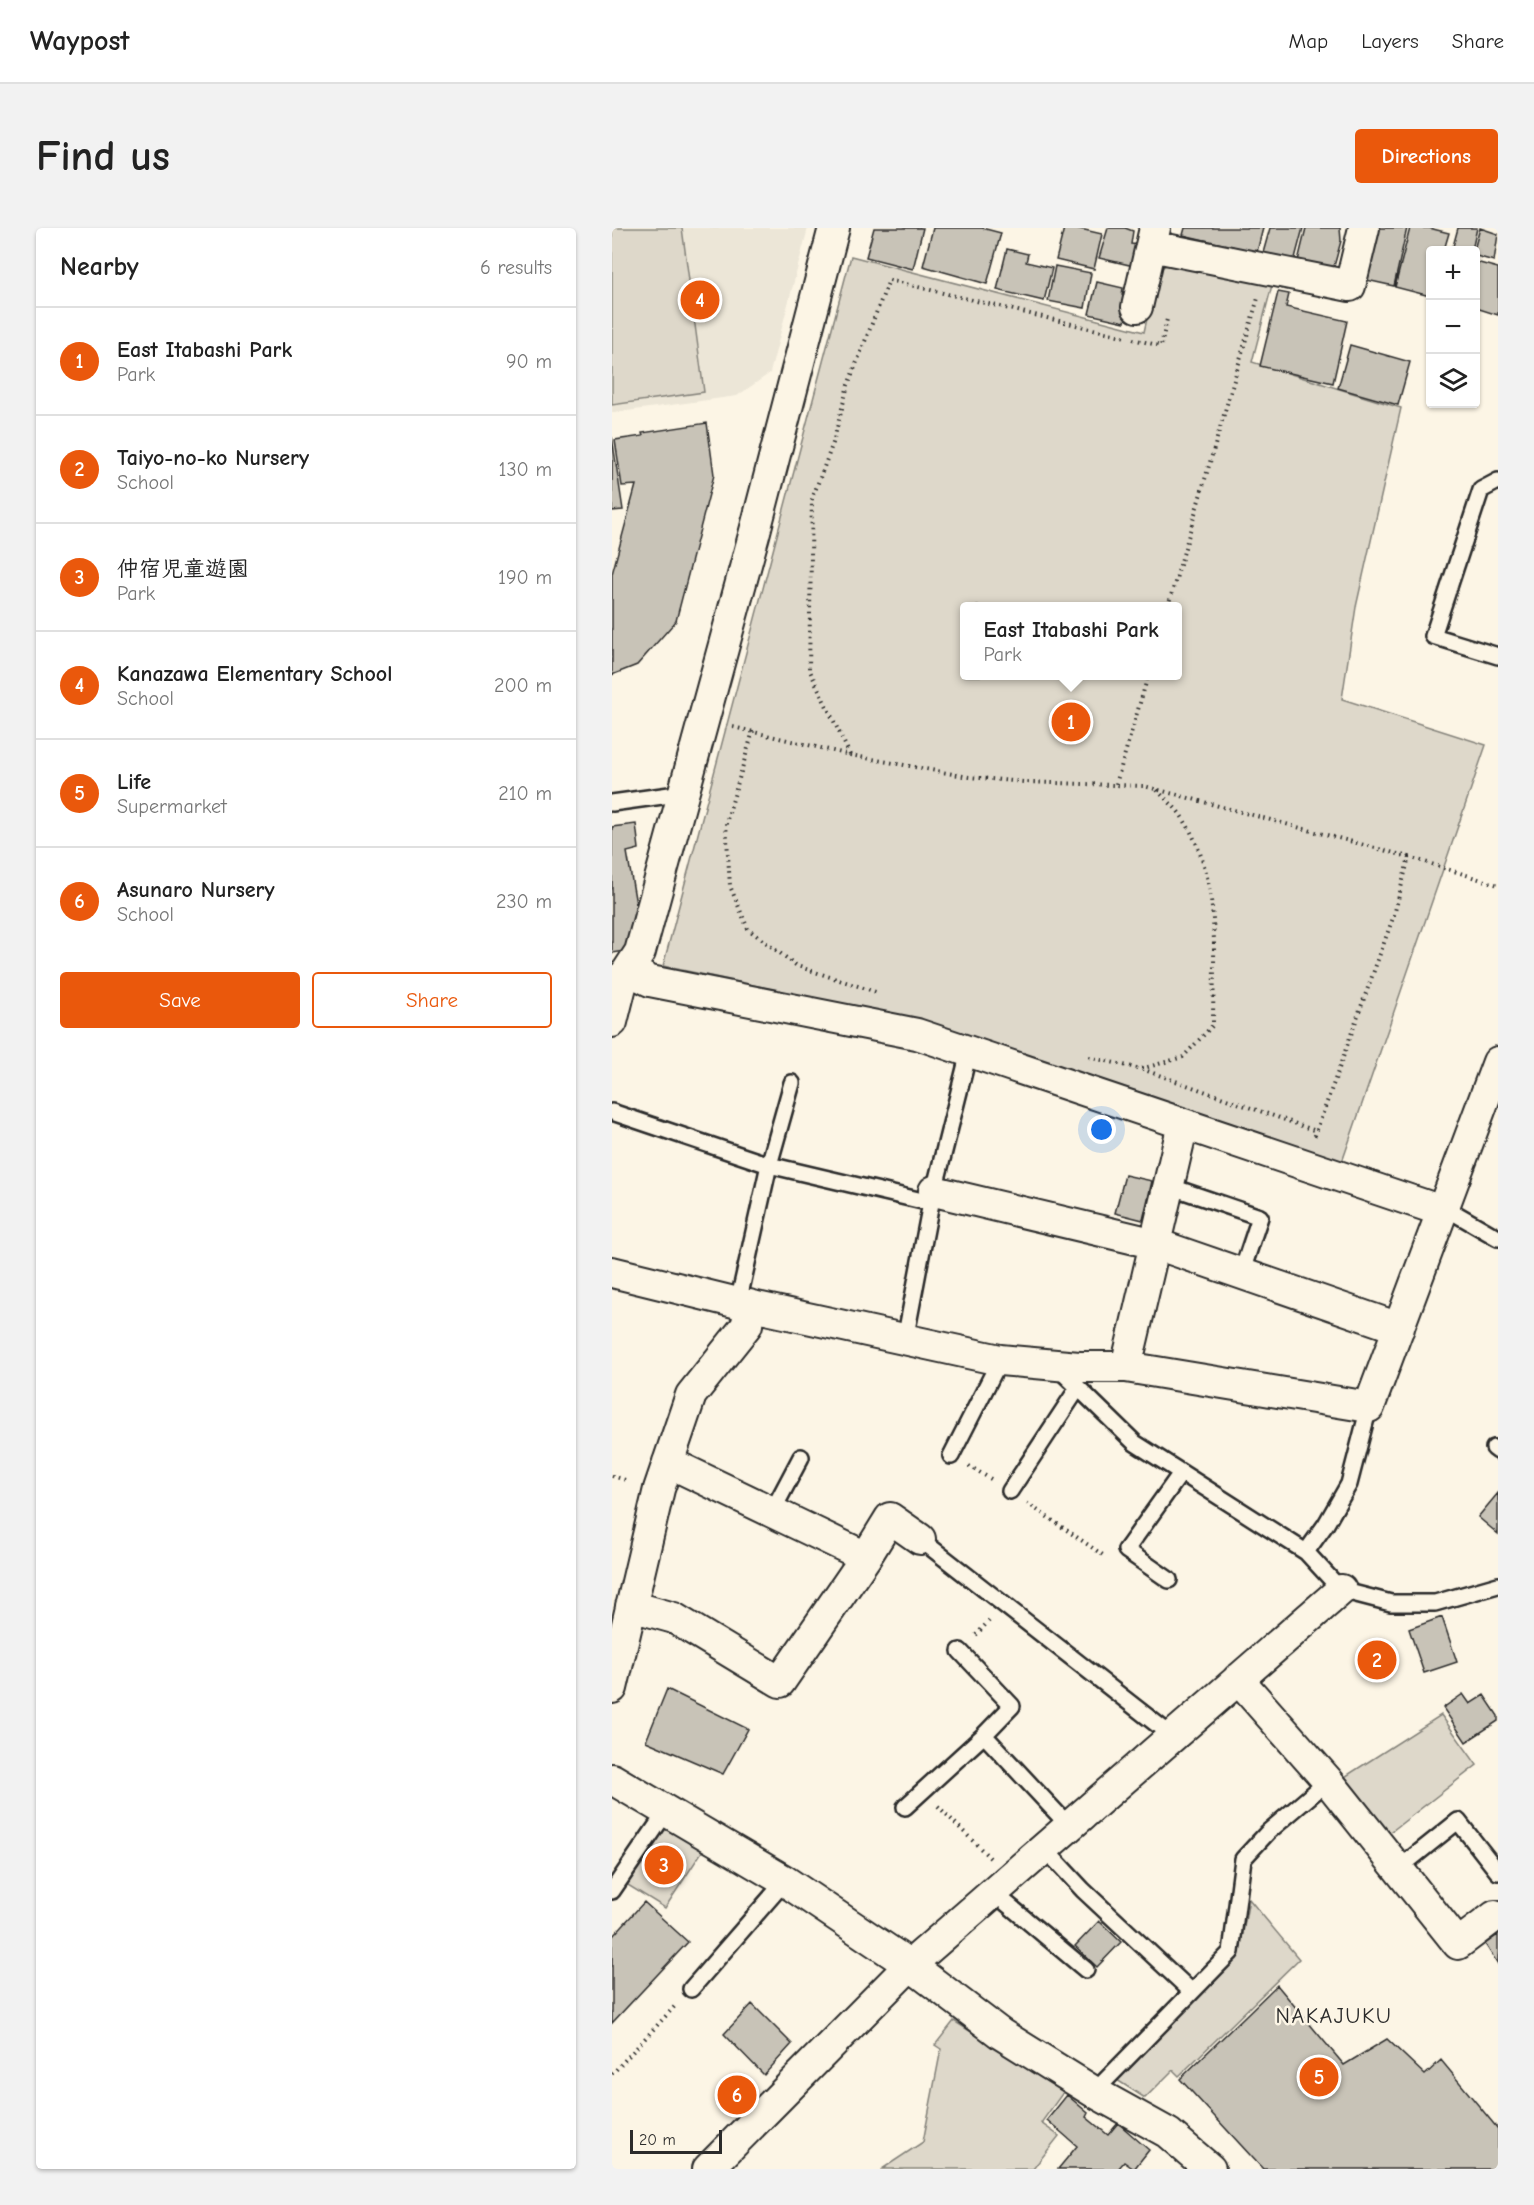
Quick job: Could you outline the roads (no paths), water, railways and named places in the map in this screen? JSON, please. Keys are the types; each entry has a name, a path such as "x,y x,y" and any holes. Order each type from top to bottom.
{"street":[{"path":"612,1022 621,976 640,952 834,228"},
{"path":"1137,307 1153,237 1266,268 1350,286 1364,228"},
{"path":"621,976 917,1034 1308,1166 1443,1209"},
{"path":"612,1272 743,1304 1000,1360 1054,1365 1126,1367 1369,1407 1498,1065"},
{"path":"1126,1367 1183,1124"},
{"path":"932,1197 1156,1244 1398,1328"},
{"path":"612,1688 659,1489 668,1462 691,1395 747,1325 743,1304"},
{"path":"668,1462 866,1557"},
{"path":"631,1606 675,1618 780,1682 890,1518 920,1539"},
{"path":"716,2166 910,1965 1341,1590"},
{"path":"1238,1679 1328,1781 1458,1944 1497,1910"},
{"path":"612,1779 785,1881 910,1965 1001,2034 1094,2092 1168,2133 1210,2169"}],"lane":[{"path":"1498,481 1481,490 1433,636 1498,656"},
{"path":"612,803 684,793"},
{"path":"905,1340 932,1197 969,1052"},
{"path":"743,1304 770,1165 792,1083"},
{"path":"612,1112 770,1165 932,1197"},
{"path":"1169,1186 1260,1217 1241,1274"},
{"path":"1443,1209 1498,1238"},
{"path":"951,1455 1000,1360"},
{"path":"1054,1365 1135,1443 1306,1552 1341,1590 1391,1603 1435,1603 1498,1585"},
{"path":"1011,1491 1078,1388"},
{"path":"1306,1552 1326,1524 1349,1484 1369,1407"},
{"path":"772,1512 801,1457"},
{"path":"1169,1580 1126,1550 1181,1473"},
{"path":"920,1539 1172,1736"},
{"path":"905,1807 984,1735 1012,1706 960,1651"},
{"path":"984,1735 1069,1826"},
{"path":"1094,2092 1231,1952 1244,1859 1268,1832 1328,1781"},
{"path":"612,1891 666,1812"},
{"path":"1398,1869 1458,1821 1498,1872"},
{"path":"1044,1848 1083,1890 1192,1992"},
{"path":"691,1989 785,1881"},
{"path":"1001,1885 1086,1970"}],"place":[{"name":"Kanazawa Elementary School","path":"700,300"},
{"name":"East Itabashi Park","path":"1071,722"},
{"name":"Taiyo-no-ko Nursery","path":"1377,1660"},
{"name":"仲宿児童遊園","path":"664,1865"},
{"name":"Life","path":"1319,2077"},
{"name":"Asunaro Nursery","path":"737,2095"}],"district":[{"name":"NAKAJUKU","path":"1334,2015"}]}
